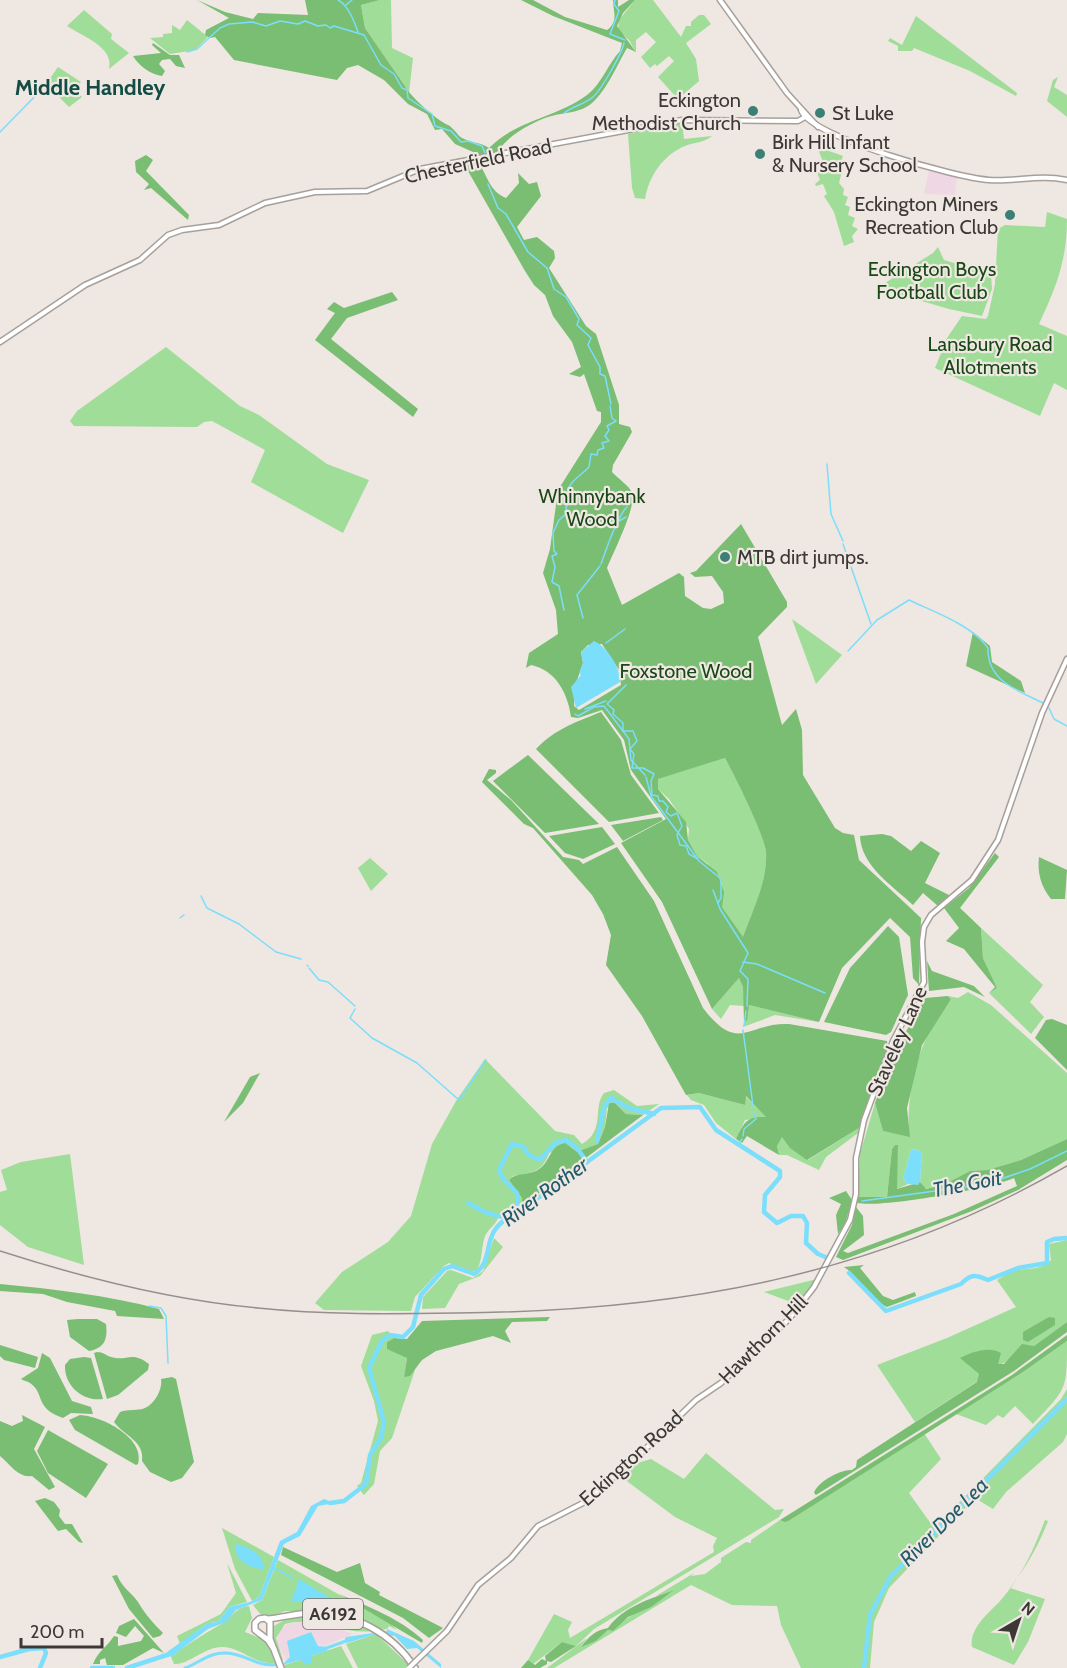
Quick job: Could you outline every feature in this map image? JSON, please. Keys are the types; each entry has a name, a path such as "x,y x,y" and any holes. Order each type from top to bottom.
{"main road":[{"path":"720,0 804,114 818,127 921,166 984,180 1038,177 1067,180"},
{"name":"Chesterfield Road","path":"0,342 85,285 140,260 168,235 182,230 219,225 265,203 315,192 367,191 420,169 682,120 796,120 804,114"},
{"name":"Staveley Lane","path":"821,1275 826,1262 844,1234 853,1211 856,1158 869,1105 893,1041 924,982 922,942 924,927 931,915 972,880 998,840 1042,713 1067,659"},
{"name":"Hawthorn Hill","path":"700,1397 721,1383 789,1319 821,1275"},
{"name":"Eckington Road","path":"409,1668 415,1665 447,1631 478,1585 511,1558 532,1532 545,1522 590,1498 700,1397"},
{"name":"A6192","path":"267,1619 313,1613 332,1614 353,1619 379,1632 415,1665"},
{"name":"A6192","path":"262,1635 286,1616"},
{"path":"274,1649 256,1631 254,1624 259,1619 267,1619 280,1666"}],"shaded area":[{"path":"929,170 957,176 955,195 924,194"},
{"path":"323,1623 353,1634 325,1646 287,1641 290,1657 286,1661 277,1642 279,1632 287,1624"}],"green space":[{"path":"197,0 225,12 253,19 258,13 308,15 305,0 380,0 361,5 365,28 409,92 462,138 489,148 511,131 575,103 587,95 620,51 622,43 553,16 521,0 533,0 565,17 607,30 614,20 613,0 618,0 618,7 629,0 635,0 623,13 617,26 636,52 627,48 602,91 587,107 534,123 505,142 498,154 469,159 473,152 455,144 442,129 435,130 427,114 408,104 384,80 358,65 347,68 337,80 234,60 215,37 210,38 205,35 206,30 229,18"},
{"path":"380,0 391,0 392,48 413,58 409,92 365,28 361,5"},
{"path":"635,0 653,0 681,37 686,26 691,26 691,22 699,15 704,15 711,24 686,43 696,59 699,81 678,99 658,77 674,61 669,56 657,66 655,64 650,68 641,57 656,42 646,32 636,40 636,52 629,40 618,30 619,20"},
{"path":"84,10 112,34 111,39 129,53 109,69 107,55 102,49 67,26"},
{"path":"916,16 1017,93 1016,96 970,71 914,48 912,51 898,51 898,46 888,41 890,38 902,45"},
{"path":"187,20 208,37 195,50 170,54 150,38 163,37 163,34 172,33 172,25 180,30"},
{"path":"153,43 170,55 179,55 185,68 176,66 170,59 162,60 159,64 165,71 162,76 142,66 133,56 161,53 152,45"},
{"path":"58,67 81,82 74,88 82,97 69,107 46,84"},
{"path":"1058,77 1054,87 1067,95 1067,117 1047,101 1053,80"},
{"path":"682,122 684,139 712,136 685,146 670,155 654,174 645,199 635,198 632,188 628,134"},
{"path":"818,149 843,156 838,169 842,171 839,183 844,189 843,195 848,197 845,205 850,207 848,215 855,218 852,226 858,229 852,236 854,242 844,246 834,212 824,196 827,194 823,184 816,186 815,184 820,180 816,170 825,167"},
{"path":"146,155 153,160 146,171 189,215 188,220 151,188 144,190 149,184 136,172 135,161"},
{"path":"478,162 492,187 506,198 519,183 518,173 529,184 537,182 541,196 517,227 524,240 537,237 554,251 555,258 549,268 586,326 596,334 619,405 619,424 630,427 632,432 613,465 612,472 628,487 633,499 628,518 607,568 622,605 679,573 684,577 685,596 703,608 711,609 724,603 723,592 712,576 695,577 690,573 696,571 741,524 787,602 787,607 758,637 782,725 796,709 802,730 803,775 835,828 843,833 854,835 859,860 921,918 919,985 913,978 910,937 890,918 842,968 819,1022 749,1005 747,1020 744,1022 743,987 739,978 712,1009 662,902 621,843 666,819 631,770 624,740 602,710 578,718 571,717 564,692 554,678 540,668 531,665 526,668 529,653 558,634 556,610 543,573 550,549 558,490 601,422 601,412 597,411 584,374 580,377 569,374 581,367 572,342 553,316 545,295 534,285 525,271 464,164","holes":["602,644 619,670 621,685 579,710 574,706 575,686 583,663 581,652 588,645","725,758 755,819 766,852 765,874 743,937 722,907 724,892 717,872 697,856 688,840 686,822 658,789 658,779"]},
{"name":"Lansbury Road Allotments","path":"1047,212 1067,219 1065,248 1051,298 1039,324 1067,336 1067,390 1054,383 1040,416 935,368 947,338 962,316 986,319 988,316 995,284 998,229 1005,225 1045,227"},
{"name":"Eckington Boys Football Club","path":"938,247 944,260 991,274 992,289 982,316 877,288 933,253"},
{"path":"392,292 398,300 347,318 331,339 418,409 413,417 315,340 335,313 327,309 334,302 344,308"},
{"path":"166,347 240,406 259,415 327,464 369,480 343,533 251,482 265,450 212,421 204,422 197,427 74,426 70,421 77,411"},
{"path":"792,619 842,655 816,684"},
{"path":"973,632 990,646 992,662 1021,681 1025,693 966,666"},
{"path":"601,712 621,740 631,775 659,813 609,822 536,749 558,731"},
{"path":"528,755 599,824 545,833 493,781"},
{"path":"725,758 755,819 766,852 765,874 743,938 722,907 722,883 707,863 697,856 688,840 689,829 669,799 658,789 657,779"},
{"path":"489,769 496,770 496,773 487,780 511,800 563,857 579,860 583,864 617,847 654,901 703,1008 715,1022 726,1030 744,1033 763,1027 789,1024 887,1041 888,1047 859,1128 807,1160 790,1148 782,1137 777,1146 779,1155 747,1136 742,1143 736,1139 747,1121 766,1117 746,1096 745,1105 699,1093 686,1095 642,1016 606,965 611,935 592,895 533,828 524,824 482,782"},
{"path":"661,817 663,820 623,841 611,825"},
{"path":"602,827 615,844 583,859 565,853 549,836"},
{"path":"882,834 891,836 911,851 921,841 940,853 925,883 951,896 938,906 923,893 913,905 879,875 866,857 860,836"},
{"path":"995,853 999,857 960,908 981,928 983,958 997,988 989,993 995,987 964,949 946,941 959,928 944,908 969,888"},
{"path":"1039,857 1067,870 1065,899 1051,899 1040,879"},
{"path":"370,858 388,874 371,891 358,868"},
{"path":"888,926 899,937 908,995 891,1032 886,1035 824,1022 850,968"},
{"path":"981,928 1043,985 1030,1002 1044,1017 1031,1034 989,993 997,988 983,958"},
{"path":"927,961 932,971 974,986 985,997 964,987 929,991"},
{"path":"739,978 743,987 745,1006 730,1005 721,1019 712,1009"},
{"path":"968,992 991,1005 1067,1073 1067,1139 1021,1160 987,1170 970,1171 943,1185 925,1189 920,1182 922,1153 915,1149 911,1150 903,1179 908,1184 897,1189 895,1185 898,1145 895,1145 892,1149 887,1197 858,1197 860,1154 875,1103 883,1131 909,1136 910,1100 923,1046 931,1029 951,999 948,996 958,998"},
{"path":"948,996 951,999 922,1045 907,1108 910,1137 883,1131 875,1103 892,1056 925,998"},
{"path":"749,1005 819,1022 775,1015 743,1027"},
{"path":"1052,1019 1067,1025 1067,1070 1035,1038 1046,1020"},
{"path":"485,1059 555,1131 574,1135 582,1144 594,1132 599,1105 604,1093 614,1090 637,1106 659,1104 643,1115 626,1114 615,1103 607,1108 605,1127 598,1144 577,1153 571,1147 549,1153 543,1164 535,1171 513,1176 509,1180 522,1198 522,1206 499,1216 487,1233 477,1270 470,1272 449,1263 444,1266 415,1297 411,1311 324,1310 315,1303 342,1272 388,1242 411,1216 432,1144 456,1101"},
{"path":"260,1073 243,1103 224,1122 250,1077"},
{"path":"699,1093 745,1105 745,1096 767,1117 745,1120 736,1139 716,1123 704,1105 691,1100 687,1095"},
{"path":"609,1103 615,1103 626,1114 643,1115 522,1206 522,1198 509,1180 539,1169 553,1150 560,1145 565,1143 577,1152 598,1144 605,1127"},
{"path":"859,1128 858,1133 826,1157 819,1170 787,1155 779,1155 777,1146 782,1136 808,1160"},
{"path":"1067,1139 1067,1160 1018,1190 972,1211 843,1260 836,1257 852,1225 856,1207 863,1216 864,1235 843,1251 848,1253 954,1214 1017,1186 1014,1178 936,1196 889,1203 857,1203 858,1197 887,1197 892,1149 895,1145 898,1145 897,1189 920,1182 926,1189 943,1185 970,1171 987,1170 1021,1160"},
{"path":"70,1154 84,1265 28,1247 0,1225 0,1192 7,1190 1,1170 21,1162"},
{"path":"846,1191 852,1200 845,1224 838,1234 836,1215 841,1204 829,1198"},
{"path":"494,1238 503,1247 480,1276 459,1284 445,1308 422,1309 423,1297 447,1271 451,1270 473,1278 483,1271"},
{"path":"1067,1240 1067,1322 1034,1346 1023,1347 998,1365 978,1351 961,1358 979,1374 978,1381 915,1422 877,1365 947,1338 1016,1307 997,1280 1010,1272 1047,1264 1051,1260 1049,1244"},
{"path":"864,1265 860,1268 883,1296 893,1300 915,1292 916,1296 887,1307 844,1267"},
{"path":"817,1279 799,1305 764,1292"},
{"path":"0,1284 60,1290 120,1300 159,1309 164,1319 117,1316 115,1311 67,1302 43,1294 0,1291"},
{"path":"550,1317 547,1321 512,1322 505,1331 511,1343 493,1336 436,1351 422,1360 410,1376 404,1377 407,1358 387,1349 387,1342 394,1338 407,1339 422,1321"},
{"path":"1049,1317 1055,1318 1055,1325 1028,1342 1023,1340 1023,1332"},
{"path":"97,1319 106,1324 104,1342 98,1348 89,1351 70,1337 67,1320"},
{"path":"1067,1322 1067,1332 1014,1371 816,1495 814,1493 824,1481 847,1470 852,1470 856,1467 857,1460 977,1382 979,1374 960,1358 975,1352 991,1350 1001,1353 998,1364 1004,1364 1022,1344 1034,1346"},
{"path":"388,1331 394,1338 387,1342 407,1358 404,1377 415,1370 392,1438 380,1451 374,1484 364,1495 357,1486 361,1483 378,1421 374,1401 361,1366 372,1335"},
{"path":"1067,1335 1067,1341 1023,1372 790,1520 785,1522 780,1520 1012,1375"},
{"path":"1067,1341 1063,1388 1053,1403 1033,1424 1015,1406 1003,1418 998,1415 986,1425 956,1414 1023,1372"},
{"path":"0,1345 38,1357 35,1368 4,1360 0,1356"},
{"path":"42,1353 50,1358 72,1401 91,1407 93,1414 71,1413 63,1418 54,1414 44,1405 35,1387 21,1379 38,1368"},
{"path":"94,1353 116,1358 138,1358 149,1364 148,1370 118,1395 107,1399"},
{"path":"91,1358 103,1399 88,1398 82,1395 71,1386 68,1380 65,1365 70,1359"},
{"path":"172,1377 176,1379 194,1462 182,1478 171,1482 150,1472 142,1461 142,1454 137,1443 114,1422 120,1412 149,1406 158,1395 161,1379"},
{"path":"1067,1389 1067,1434 1063,1442 1006,1492 993,1509 975,1498 889,1588 874,1622 870,1668 801,1668 781,1625 777,1606 732,1605 691,1585 554,1668 547,1668 587,1638 581,1646 596,1641 608,1630 613,1631 631,1616 672,1592 656,1596 694,1573 691,1576 705,1574 721,1562 721,1558 746,1542 751,1543 751,1540 780,1520 790,1520 924,1433 941,1459 909,1493 934,1528 1061,1399"},
{"path":"22,1415 45,1427 34,1449 55,1487 49,1490 32,1476 18,1473 0,1456 0,1421 12,1426 23,1421"},
{"path":"80,1415 99,1419 120,1430 135,1445 138,1464 136,1465 75,1430 69,1420"},
{"path":"48,1430 108,1464 86,1498 48,1473 37,1451"},
{"path":"706,1453 775,1510 784,1509 779,1517 594,1629 576,1646 562,1642 532,1665 528,1660 554,1614 572,1622 568,1630 570,1638 714,1552 713,1546 717,1538 675,1517 620,1476 634,1464 651,1459 684,1479"},
{"path":"45,1498 54,1502 60,1510 59,1516 65,1524 72,1524 83,1543 66,1529 58,1531 35,1501"},
{"path":"1045,1520 1048,1521 1027,1564 1018,1577"},
{"path":"222,1528 274,1557 259,1597 252,1601 235,1569"},
{"path":"283,1547 337,1572 360,1563 365,1583 380,1592 379,1595 443,1628 429,1638 403,1618 281,1555"},
{"path":"278,1560 391,1624 397,1630 389,1626 387,1629 379,1630 330,1612 285,1611 273,1616 262,1616 253,1605 262,1600"},
{"path":"227,1563 247,1602 229,1607 218,1622 208,1623 180,1644 177,1636 221,1614 236,1593"},
{"path":"117,1575 124,1587 163,1633 160,1636 153,1638 129,1609 112,1576"},
{"path":"1010,1588 1045,1599 1028,1642 1014,1665 972,1647 977,1627"},
{"path":"673,1591 651,1607 628,1617 613,1631 608,1630 596,1641 581,1647 593,1634 608,1628 629,1609"},
{"path":"339,1594 394,1619 414,1632 423,1640 422,1643"},
{"path":"249,1606 252,1618 245,1632 267,1641 275,1663 267,1663 222,1647 209,1650 180,1664 174,1664 171,1657 236,1611"},
{"path":"313,1616 334,1618 372,1631 350,1630 308,1622 285,1624 276,1638 283,1660 281,1662 273,1642 274,1626 286,1619"},
{"path":"134,1619 164,1653 153,1648 123,1665 107,1665 105,1658 100,1660 100,1664 93,1664 114,1636 118,1637 118,1646 141,1641 144,1636 135,1626 126,1637 116,1633 119,1626"},
{"path":"376,1634 409,1665 406,1668 358,1668 346,1644"},
{"path":"562,1642 576,1646 551,1662 547,1661 547,1664 540,1668 521,1668 528,1660 535,1665 542,1659 546,1661 545,1656"},
{"path":"341,1646 353,1668 285,1668 284,1665 301,1660 311,1663 311,1656"}],"water":[{"path":"594,641 612,658 620,682 576,708 571,687 581,675 579,673 583,663 581,652"},
{"path":"915,1149 922,1153 918,1185 908,1184 903,1179 911,1150"},
{"path":"324,1499 334,1503 318,1506 300,1536 284,1544 262,1600 236,1610 226,1622 208,1629 171,1657 167,1652 208,1623 218,1622 229,1607 250,1602 259,1597 280,1541 297,1532 311,1506"},
{"path":"236,1544 258,1555 263,1569 243,1562 235,1549"},
{"path":"299,1579 330,1598 330,1600 291,1602"},
{"path":"387,1629 414,1641 441,1664 441,1668 417,1648 407,1649 395,1636 376,1634 347,1643 344,1641 346,1637 387,1631"},
{"path":"311,1632 318,1646 328,1647 327,1651 311,1656 311,1663 305,1665 301,1660 282,1665 290,1657 287,1641"}],"waterway":[{"path":"338,0 348,9 358,32"},
{"path":"346,5 352,0"},
{"path":"615,0 614,4 619,11 610,34 625,40"},
{"path":"187,52 197,49 220,28 229,24 252,22 266,26 280,21 298,24 305,21 318,26 326,25 330,28 334,26 364,35 381,65 394,74 402,88 407,90 408,98 432,114 435,126 451,131 461,142 468,141 482,146 486,155"},
{"path":"564,113 597,93 620,55 624,43"},
{"path":"0,132 47,84"},
{"path":"407,171 427,166"},
{"path":"488,184 498,208 506,214 528,252 547,268 554,289 566,297 579,319 577,325 591,338 588,345 600,367 600,374 605,376 611,404"},
{"path":"564,610 559,586 552,582 555,567 552,556 557,554 554,551 553,533 559,520 567,513 566,507 571,500 566,498 569,487 589,467 591,454 597,455 598,450 604,448 602,443 609,441 605,436 609,430 607,426 616,421 612,418 610,406"},
{"path":"827,464 831,514 843,541"},
{"path":"601,564 616,525 627,507"},
{"path":"619,521 626,517"},
{"path":"843,544 871,624"},
{"path":"583,618 577,595 600,566"},
{"path":"848,651 877,620 909,600 972,632 988,648 989,659 998,676 1014,689 1043,703"},
{"path":"606,643 625,629"},
{"path":"626,685 607,704 614,710 613,714 623,723 623,731 633,731 637,741 630,749 634,754 632,768 643,768 654,774 651,781 652,795 658,796 659,801 663,801 668,807 666,812 671,816 677,813 682,826 677,835 680,845 686,846 689,854 698,859"},
{"path":"585,709 606,701"},
{"path":"575,714 578,716 594,707 604,706 629,739 631,760 645,775"},
{"path":"1049,708 1054,719 1067,726"},
{"path":"646,777 651,796 699,861 720,878"},
{"path":"718,903 721,898 721,881"},
{"path":"713,890 720,909 748,953 740,971 748,979 747,1006"},
{"path":"201,896 207,908 239,924 276,952 301,959"},
{"path":"180,918 184,915"},
{"path":"743,962 757,964 825,993"},
{"path":"309,968 319,980 328,982 355,1006"},
{"path":"355,1009 350,1018 372,1038 417,1063 459,1100 486,1060"},
{"path":"744,1026 746,1011"},
{"path":"743,1030 753,1106"},
{"path":"597,1141 604,1107 611,1098 628,1108 654,1114"},
{"name":"River Rother","path":"330,1503 344,1501 366,1484 370,1455 381,1438 384,1422 369,1368 382,1341 390,1335 403,1337 413,1327 421,1295 444,1269 452,1266 474,1274 485,1261 491,1236 496,1228 661,1108 700,1107 716,1130 780,1171 780,1177 765,1195 764,1212 777,1223 791,1216 803,1216 807,1223 806,1243 818,1254 828,1258"},
{"path":"743,1136 744,1129 756,1119 753,1112"},
{"name":"River Rother","path":"738,1145 742,1139"},
{"path":"518,1213 517,1193 503,1179 499,1170 512,1144 522,1146 529,1155 540,1160 555,1143 566,1140 577,1148 587,1162"},
{"name":"The Goit","path":"862,1201 986,1184 1030,1169 1067,1151"},
{"path":"468,1203 487,1213 507,1218"},
{"name":"River Rother","path":"849,1273 886,1311 961,1284 971,1277 976,1276 988,1280 1018,1268 1047,1263 1047,1242 1067,1238"},
{"path":"149,1306 161,1308 166,1316 168,1363"},
{"name":"River Doe Lea","path":"864,1668 870,1615 891,1576 1067,1399"},
{"path":"272,1567 293,1578"},
{"path":"324,1649 346,1641"},
{"name":"River Rother","path":"0,1657 29,1649 44,1648 46,1653 40,1668"},
{"name":"River Rother","path":"127,1668 173,1653"},
{"path":"185,1668 220,1653 234,1654 258,1663 281,1664"},
{"name":"River Rother","path":"92,1668 113,1668"}],"railway":[{"path":"0,1251 95,1279 160,1294 192,1300 283,1310 358,1314 457,1313 538,1311 618,1305 696,1295 772,1280 847,1261 921,1236 994,1204 1067,1166"}],"place":[{"name":"Eckington Methodist Church","path":"753,111"},
{"name":"St Luke","path":"820,113"},
{"name":"Birk Hill Infant & Nursery School","path":"760,154"},
{"name":"Eckington Miners Recreation Club","path":"1010,215"},
{"name":"MTB dirt jumps.","path":"725,557"}],"district":[{"name":"Middle Handley","path":"90,87"}],"park label":[{"name":"Whinnybank Wood","path":"592,508"},
{"name":"Foxstone Wood","path":"686,671"}]}
